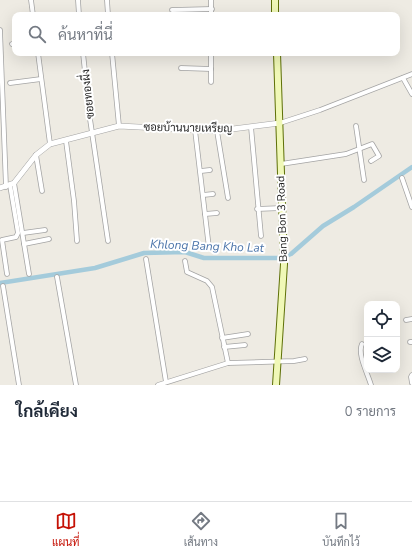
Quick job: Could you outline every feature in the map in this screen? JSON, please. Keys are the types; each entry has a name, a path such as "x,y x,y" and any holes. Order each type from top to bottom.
{"main road":[{"path":"275,0 275,12"},
{"name":"Bang Bon 3 Road","path":"276,385 284,264 277,56"}],"street":[{"path":"31,0 33,12"},
{"path":"78,0 79,12"},
{"path":"107,0 108,12"},
{"path":"211,0 212,12"},
{"path":"172,10 212,9"},
{"path":"0,30 8,186 18,233 16,237 2,240 7,274"},
{"path":"38,56 50,144"},
{"name":"ซอยทองผึ่ง","path":"83,56 108,242"},
{"path":"112,56 119,126"},
{"path":"211,56 211,82"},
{"path":"181,68 211,68"},
{"path":"280,123 320,110 412,74"},
{"path":"402,78 412,94"},
{"path":"10,83 41,79"},
{"name":"ซอยบ้านนายเหรียญ","path":"8,186 36,155 50,144 119,126 217,131 280,123"},
{"path":"356,126 364,180"},
{"path":"251,127 257,209 261,236"},
{"path":"195,130 209,248"},
{"path":"217,131 228,198"},
{"path":"66,140 74,201 77,241"},
{"path":"281,164 346,154 359,151 373,144 379,157 371,161"},
{"path":"36,155 42,191"},
{"path":"201,171 210,170"},
{"path":"402,178 412,205"},
{"path":"8,186 23,233 29,274"},
{"path":"203,195 213,194"},
{"path":"257,209 282,208"},
{"path":"206,214 217,213"},
{"path":"23,233 45,230"},
{"path":"24,244 49,239"},
{"path":"146,259 166,382"},
{"path":"185,261 187,272 207,281 212,287 228,362"},
{"path":"57,277 76,385"},
{"path":"3,286 19,385"},
{"path":"406,320 412,319"},
{"path":"222,338 248,334"},
{"path":"362,344 360,347 361,353 372,385"},
{"path":"224,348 245,345"},
{"path":"158,385 228,362 294,361 305,359"},
{"path":"412,375 412,383"}],"waterway":[{"name":"Khlong Bang Kho Lat","path":"0,283 95,268 144,253 185,252 204,258 281,258 291,254 323,226 354,207 412,167"}]}
